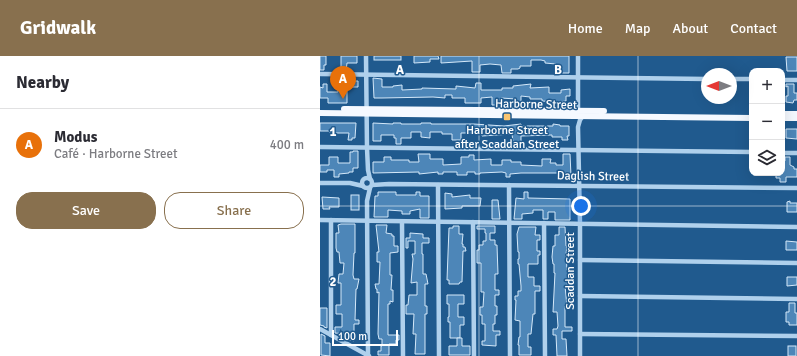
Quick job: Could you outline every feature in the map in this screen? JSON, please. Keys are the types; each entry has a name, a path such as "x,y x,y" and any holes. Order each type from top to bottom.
{"main road":[{"name":"Harborne Street","path":"320,109 366,111 749,114"},
{"name":"Harborne Street","path":"320,113 366,111"},
{"name":"Harborne Street","path":"581,113 749,118"},
{"path":"785,114 797,114"},
{"path":"785,118 797,118"}],"street":[{"path":"366,56 368,170 368,356"},
{"path":"578,56 581,113"},
{"path":"320,74 701,79"},
{"path":"737,79 749,79"},
{"path":"785,80 797,80"},
{"name":"Scaddan Street","path":"580,356 578,127 581,113"},
{"path":"320,147 749,152"},
{"path":"785,153 797,153"},
{"name":"Daglish Street","path":"320,183 579,187 797,188"},
{"path":"438,185 438,356"},
{"path":"509,185 510,356"},
{"path":"320,220 797,227"},
{"path":"331,220 331,335"},
{"path":"402,222 403,356"},
{"path":"473,222 474,356"},
{"path":"544,223 545,356"},
{"path":"580,260 797,263"},
{"path":"580,296 797,299"},
{"path":"320,329 368,356"},
{"path":"580,334 797,336"}],"building":[{"path":"320,56 326,56 326,65 324,65 324,70 320,70"},
{"path":"341,56 357,56 357,63 347,63 346,71 341,71"},
{"path":"374,56 401,56 401,60 374,60"},
{"path":"414,56 438,56 439,59 430,59 430,62 414,63"},
{"path":"441,56 569,56 569,73 556,73 556,64 545,63 545,61 541,60 531,60 531,66 520,66 518,69 511,69 511,73 502,73 501,65 490,64 480,65 480,72 472,72 472,61 441,63"},
{"path":"786,57 797,57 797,71 787,71"},
{"path":"337,78 354,78 354,81 358,81 358,87 347,87 347,103 328,103 328,98 320,98 320,87 323,88 323,84 327,84 327,92 338,92"},
{"path":"373,78 382,79 382,87 402,85 402,90 422,88 456,89 456,86 475,88 476,83 481,83 481,90 502,90 502,88 513,88 513,86 531,84 530,88 549,87 549,93 561,93 561,90 570,89 570,96 566,96 566,101 560,102 542,101 542,99 530,99 530,97 521,96 521,105 516,105 516,99 501,98 501,100 498,100 498,105 492,105 492,97 481,98 481,103 465,103 465,98 452,98 452,95 445,95 445,98 374,98"},
{"path":"786,84 794,84 794,93 797,93 797,100 794,100 793,103 786,102 786,96 788,96 788,86 786,87"},
{"path":"320,123 356,123 355,138 348,140 349,133 330,133 330,131 320,131"},
{"path":"373,123 431,123 504,126 521,124 521,126 553,126 553,124 569,126 569,136 567,136 568,140 562,140 562,137 552,137 552,135 521,136 521,146 516,146 516,142 513,142 512,134 482,136 482,133 461,133 461,140 452,140 452,134 442,134 442,132 430,132 430,138 421,137 421,132 411,132 411,138 401,138 401,144 396,144 396,138 394,138 394,135 381,135 381,141 373,141"},
{"path":"786,129 797,129 797,139 786,138"},
{"path":"358,151 358,168 353,168 353,172 339,174 339,177 334,177 334,170 320,172 320,165 329,165 329,157 338,157 338,163 350,163 350,152"},
{"path":"418,154 430,154 430,159 443,159 443,165 461,164 461,157 469,157 469,155 474,155 474,160 491,159 491,165 502,165 502,160 511,160 511,162 521,162 521,165 542,166 542,159 551,159 550,163 563,165 563,154 570,154 571,176 566,176 566,173 521,173 510,174 510,177 506,177 506,173 502,172 475,174 475,172 467,172 467,175 457,175 457,172 443,172 443,174 438,174 438,172 419,174 419,172 373,173 373,162 384,162 384,157 391,157 391,160 409,160 409,162 419,162"},
{"path":"785,157 790,157 790,165 794,167 794,169 797,169 797,177 786,177 786,182 780,182 780,178 776,178 776,176 785,176"},
{"path":"378,192 396,192 396,195 416,195 416,192 420,192 420,196 429,196 429,218 420,218 420,209 410,211 410,214 402,214 402,211 388,210 388,217 374,217 375,196 378,196"},
{"path":"524,192 528,192 528,198 570,199 570,220 555,220 555,212 548,212 548,219 543,219 543,210 533,210 533,213 522,214 522,219 514,219 516,198 524,199"},
{"path":"445,193 452,194 452,197 470,195 470,198 481,198 480,206 462,206 462,208 445,209"},
{"path":"351,195 359,195 359,210 351,210"},
{"path":"322,197 339,198 339,207 329,207 330,209 323,209"},
{"path":"492,200 498,200 500,219 492,219"},
{"path":"790,201 790,203 797,203 797,212 787,212 787,202"},
{"path":"355,224 353,275 354,279 359,279 356,289 355,320 359,320 359,324 354,324 354,341 347,339 345,334 335,333 335,327 342,327 342,314 336,314 336,305 341,305 341,283 338,283 339,274 343,274 344,263 340,263 339,252 337,252 336,248 336,233 339,233 338,225"},
{"path":"376,225 387,225 386,233 394,236 394,246 398,246 398,252 390,253 390,275 392,275 391,290 393,290 393,302 390,301 390,304 388,304 388,335 399,335 399,340 396,340 396,344 389,344 389,355 378,355 378,351 381,351 382,339 379,339 378,334 379,292 377,293 375,284 379,284 380,262 377,262 377,252 379,252"},
{"path":"453,226 459,226 459,234 463,234 462,244 466,251 463,251 462,282 459,284 449,284 449,280 447,280 449,228 453,228"},
{"path":"477,226 495,226 495,233 490,233 490,240 495,240 495,245 497,245 498,274 495,274 495,290 499,290 499,295 495,295 497,315 495,315 493,331 500,331 500,335 496,335 496,346 482,345 482,341 485,341 485,324 482,324 480,307 483,307 484,292 481,292 481,263 477,263 477,250 479,250 479,245 483,245 483,241 486,241 486,233 485,229 477,229"},
{"path":"519,227 536,227 535,235 540,235 540,240 537,240 537,251 540,251 540,255 538,255 538,264 528,264 528,277 534,277 534,286 540,286 540,291 535,291 535,314 533,314 531,334 528,334 528,347 531,347 531,355 519,355 518,345 520,337 520,321 515,320 515,296 518,296 518,291 521,291 517,234"},
{"path":"559,227 565,227 567,270 571,270 571,275 568,275 567,286 565,286 567,306 565,306 565,327 572,327 572,331 562,331 562,339 566,339 567,356 557,356 556,335 553,335 553,329 557,329 558,326 557,312 553,312 555,273 552,257 553,246 555,246 555,235 559,235"},
{"path":"410,233 423,234 423,238 429,238 429,243 422,243 423,274 426,274 428,284 425,284 425,306 427,306 427,314 425,314 425,354 415,354 416,334 413,334 414,314 406,314 406,305 408,305 409,295 417,295 417,282 411,283 412,254 415,254 415,241 408,241 408,248 406,248 406,238 410,238"},
{"path":"786,241 797,242 797,250 786,250"},
{"path":"787,277 797,277 797,285 787,286"},
{"path":"447,295 464,295 464,304 458,304 458,317 464,317 464,325 460,325 460,338 450,338 450,322 448,322 449,304 447,304"},
{"path":"789,303 795,303 797,325 789,325 789,322 786,322 786,312 789,312"},
{"path":"320,308 327,308 327,328 320,325"},
{"path":"321,334 325,336 325,343 330,343 330,356 321,355"},
{"path":"457,338 462,338 462,346 470,346 470,355 449,355 449,346 457,346"},
{"path":"788,346 796,346 796,356 788,356"}],"place":[{"name":"Modus","path":"343,99"},
{"name":"Harborne Street after Scaddan Street","path":"507,117"}]}
